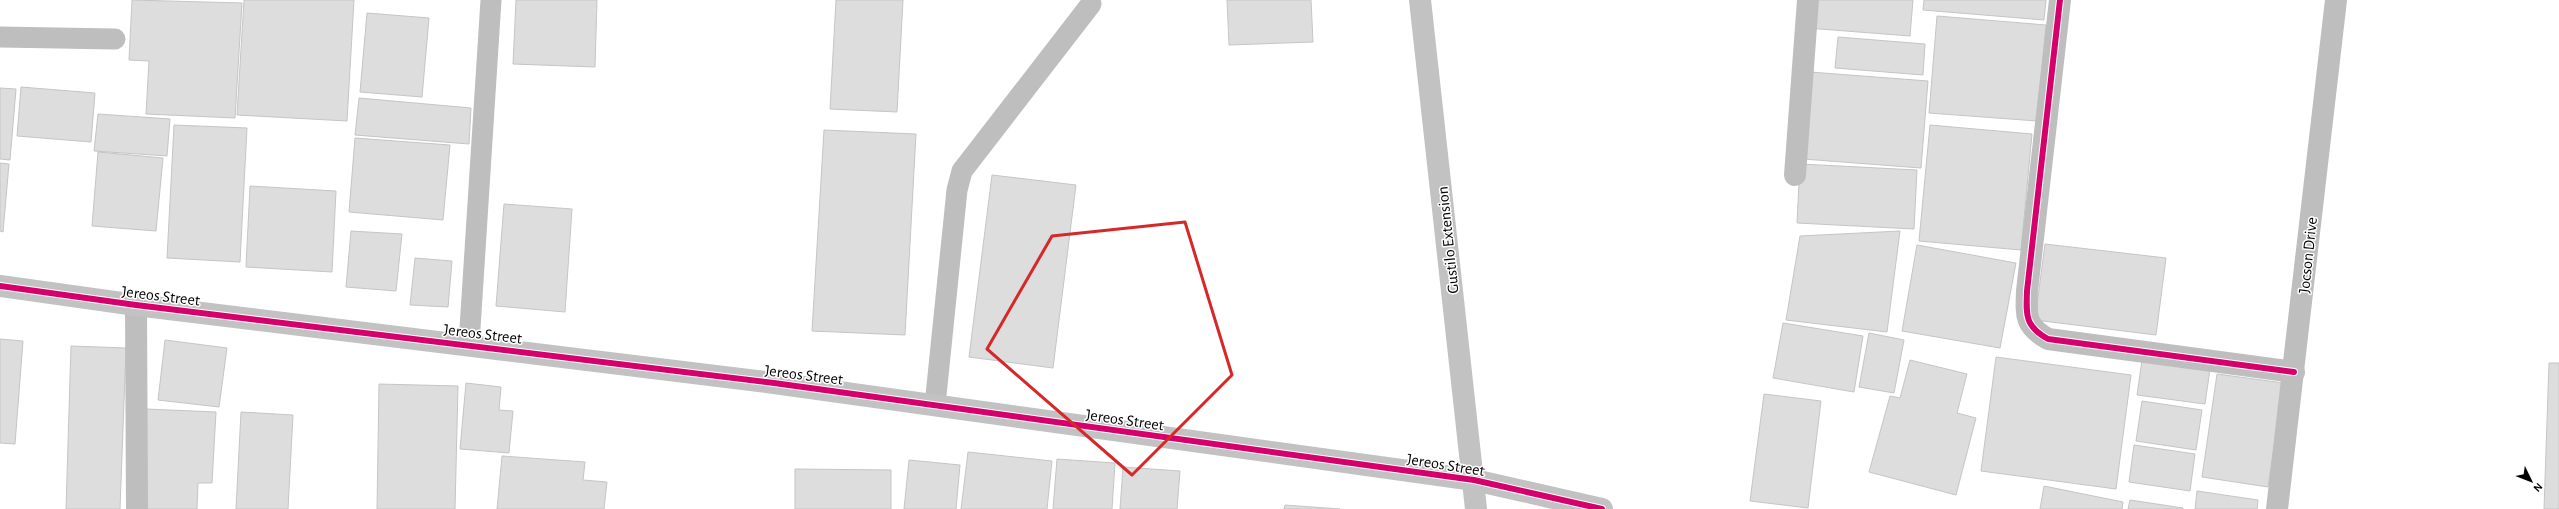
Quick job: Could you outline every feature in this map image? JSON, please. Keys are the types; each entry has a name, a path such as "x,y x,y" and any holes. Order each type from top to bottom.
{"street":[{"name":"Gustilo Extension","path":"1420,0 1476,509"},
{"path":"1795,175 1808,0"},
{"path":"2060,0 2027,291 2026,315 2035,332 2048,339 2294,372"},
{"name":"Jocson Drive","path":"2277,509 2336,0"},
{"name":"Jereos Street","path":"0,286 136,305 469,344 936,405 1474,480 1602,509"},
{"path":"136,305 137,509"}],"lane":[{"path":"469,344 491,0"},
{"path":"936,405 956,197 962,171 1091,4"},
{"path":"0,37 115,39"}],"highlighted area":[{"path":"1185,222 1232,375 1132,475 987,349 1052,236"}],"building":[{"path":"132,0 242,3 235,118 146,114 149,61 129,60"},
{"path":"244,0 354,0 347,121 237,115"},
{"path":"516,0 597,0 595,67 513,64"},
{"path":"836,0 903,0 897,112 830,109"},
{"path":"1227,0 1311,0 1313,42 1229,45"},
{"path":"1810,0 1913,0 1910,36 1807,28"},
{"path":"1924,0 2046,0 2044,20 1923,10"},
{"path":"367,13 429,18 422,97 360,92"},
{"path":"1937,16 2046,25 2037,121 1929,113"},
{"path":"1838,37 1925,44 1923,75 1835,68"},
{"path":"1810,72 1928,81 1921,168 1803,159"},
{"path":"21,87 95,93 91,142 17,136"},
{"path":"0,88 16,89 10,160 0,159"},
{"path":"359,98 471,108 469,144 355,135"},
{"path":"98,114 170,119 167,156 94,151"},
{"path":"174,125 247,128 240,262 167,258"},
{"path":"1930,125 2032,134 2021,250 1919,241"},
{"path":"824,130 916,134 905,335 812,331"},
{"path":"355,138 450,145 443,220 349,212"},
{"path":"98,152 163,158 156,231 92,226"},
{"path":"0,163 9,164 3,232 0,231"},
{"path":"1800,164 1917,170 1914,229 1797,223"},
{"path":"992,175 1076,185 1053,368 969,357"},
{"path":"250,186 336,191 332,272 246,267"},
{"path":"504,204 572,209 565,312 496,306"},
{"path":"351,231 402,234 396,291 346,287"},
{"path":"1900,231 1887,332 1786,320 1800,236"},
{"path":"2045,244 2166,258 2156,335 2035,320"},
{"path":"1917,245 2016,263 2000,348 1902,331"},
{"path":"415,258 452,261 448,307 410,305"},
{"path":"1783,323 1863,336 1854,392 1773,378"},
{"path":"1869,333 1904,340 1894,393 1859,387"},
{"path":"0,339 23,341 15,444 0,443"},
{"path":"165,340 227,348 219,407 158,400"},
{"path":"71,346 126,348 120,509 66,509"},
{"path":"1996,357 2131,375 2116,489 1981,471"},
{"path":"1910,360 1967,374 1957,413 1976,418 1956,495 1869,472 1890,396 1900,398"},
{"path":"2142,360 2210,369 2205,404 2137,395"},
{"path":"2549,363 2559,363 2559,509 2544,509"},
{"path":"2217,374 2284,383 2268,487 2202,477"},
{"path":"466,383 501,387 499,410 513,411 509,453 460,449"},
{"path":"379,384 458,386 455,509 377,509"},
{"path":"1764,394 1821,401 1808,508 1750,501"},
{"path":"2142,401 2202,410 2196,450 2136,441"},
{"path":"146,409 216,412 212,483 198,483 197,509 140,509"},
{"path":"241,412 293,415 288,509 236,509"},
{"path":"2134,445 2195,454 2190,491 2129,482"},
{"path":"968,452 1052,461 1047,509 961,509"},
{"path":"502,456 585,462 583,480 607,482 604,509 497,509"},
{"path":"1057,459 1115,463 1112,509 1053,509"},
{"path":"909,460 960,465 956,509 904,509"},
{"path":"1123,467 1180,471 1177,509 1120,509"},
{"path":"795,469 891,470 891,509 795,509"},
{"path":"2044,486 2123,502 2122,509 2040,509"},
{"path":"2197,491 2258,500 2257,509 2195,509"},
{"path":"2130,500 2183,508 2183,509 2128,509"},
{"path":"1285,505 1340,509 1284,509"}],"cycle path":[{"path":"2060,0 2027,291 2027,314 2031,325 2035,330 2048,339 2294,372"},
{"path":"0,286 136,305 774,383 1474,480 1602,509"}]}
